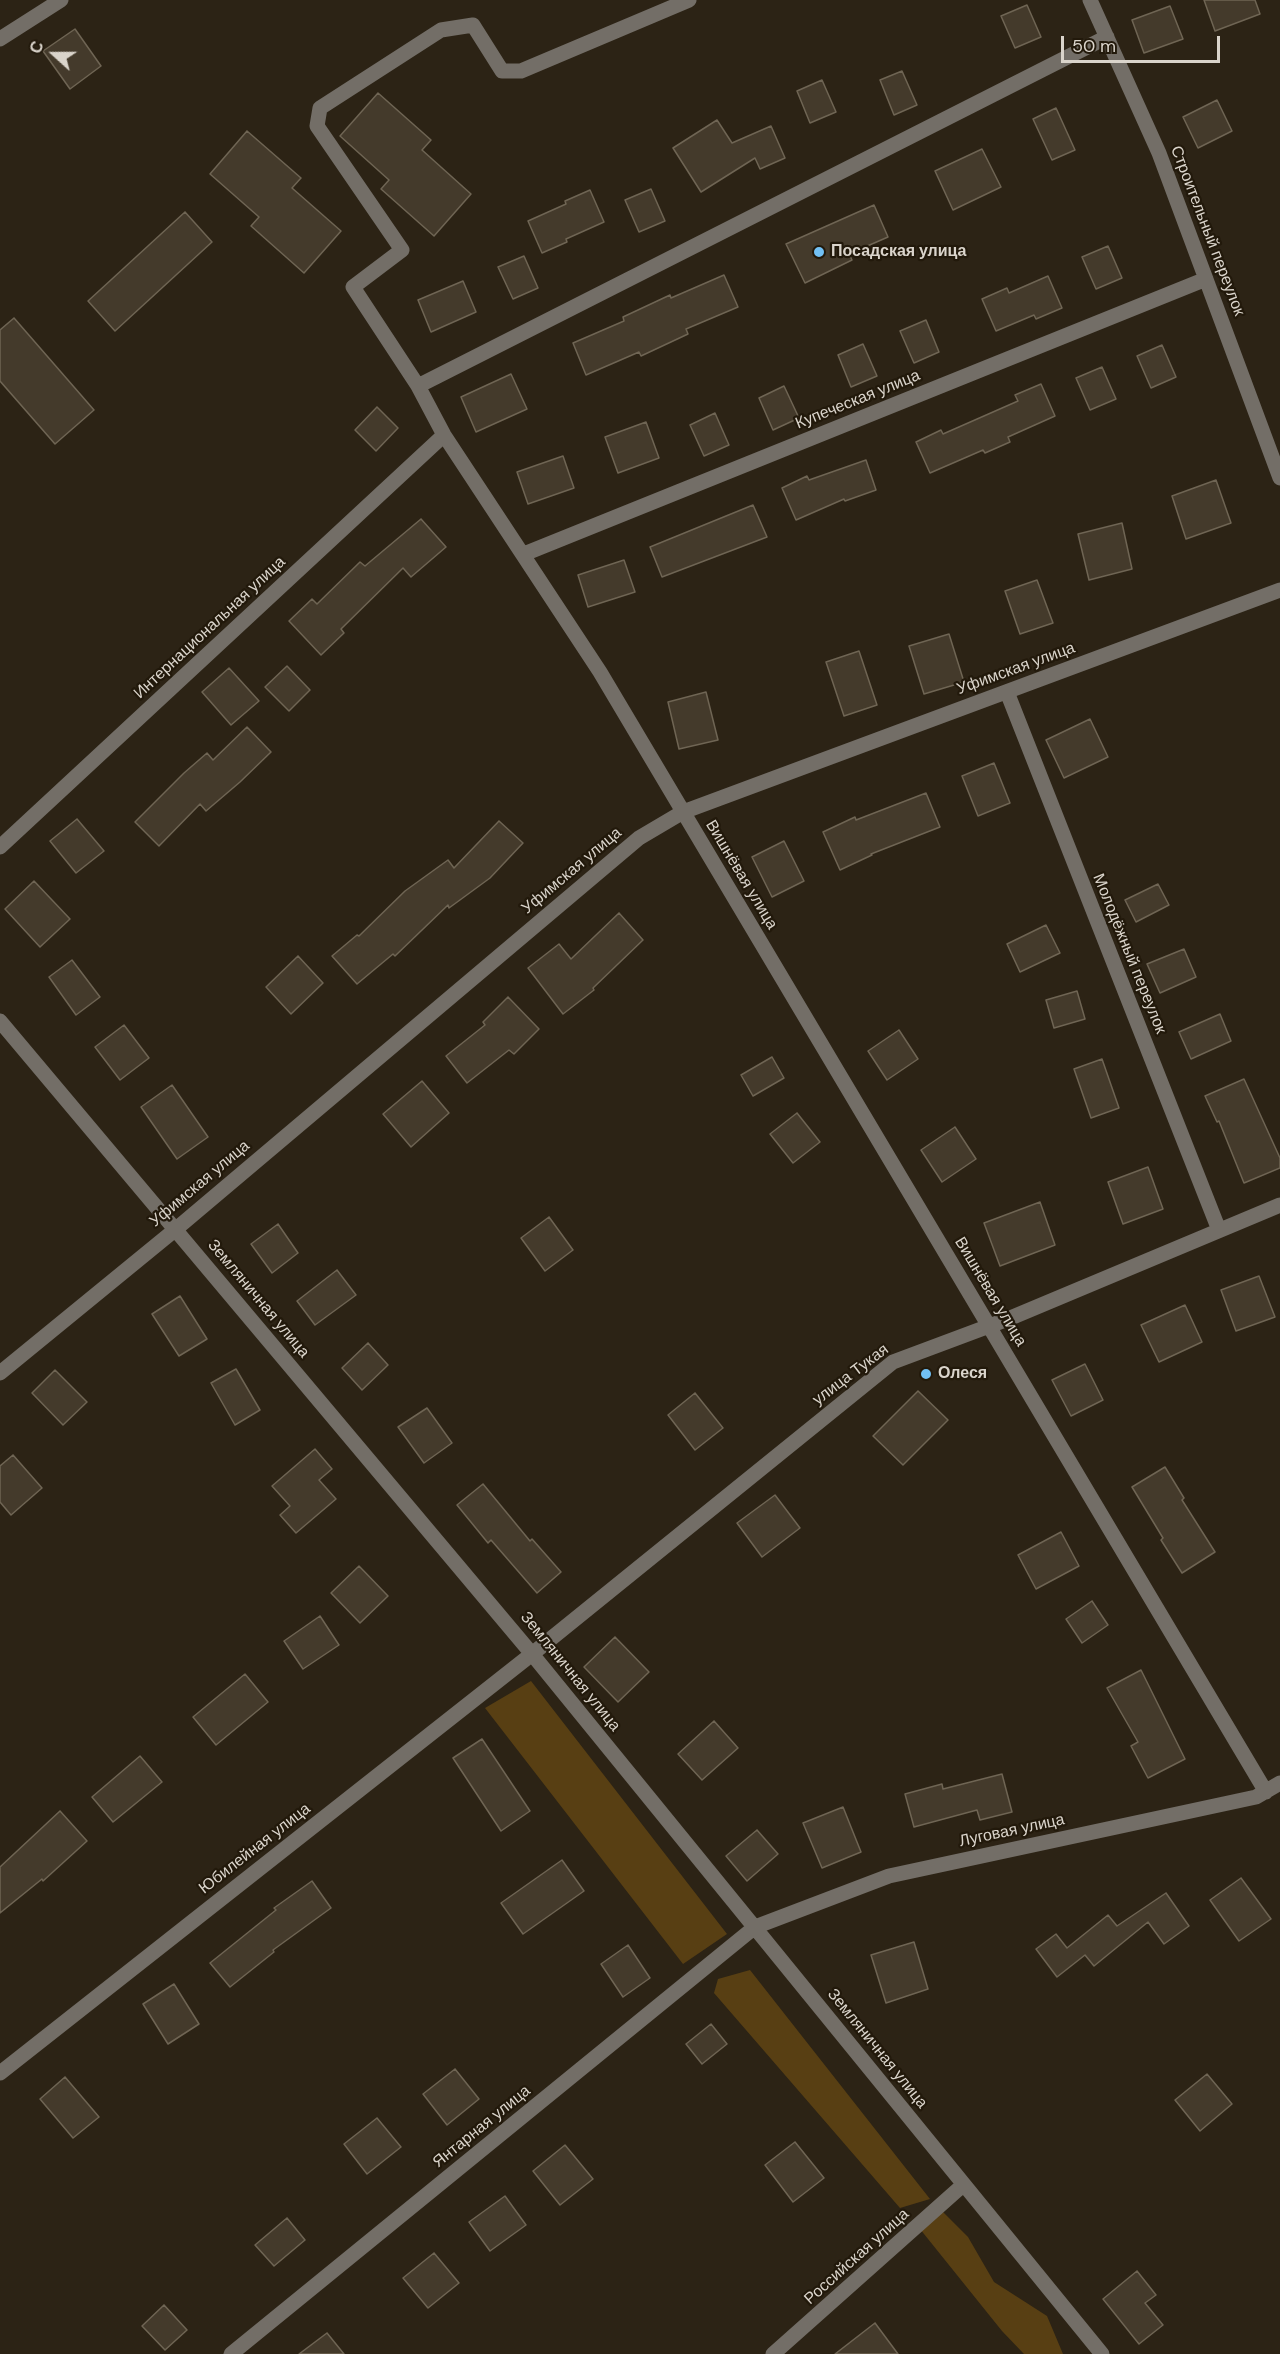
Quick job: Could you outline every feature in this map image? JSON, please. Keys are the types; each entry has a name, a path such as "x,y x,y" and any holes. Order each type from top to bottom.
{"street":[{"path":"0,39 61,0"},
{"name":"Вишнёвая улица","path":"689,0 521,71 502,71 473,25 441,30 320,108 317,126 402,250 353,286 418,386 444,435 600,672 1266,1792"},
{"name":"Строительный переулок","path":"1090,0 1159,153 1280,478"},
{"path":"418,386 1107,37"},
{"name":"Купеческая улица","path":"524,554 1206,279"},
{"name":"Интернациональная улица","path":"0,847 444,435"},
{"name":"Уфимская улица","path":"0,1373 176,1229 639,838 683,812 1280,590"},
{"name":"Молодёжный переулок","path":"1006,692 1219,1230"},
{"name":"Земляничная улица","path":"0,1020 532,1654 1102,2354"},
{"name":"улица Тукая","path":"532,1654 893,1362 989,1326 1280,1205"},
{"name":"Юбилейная улица","path":"0,2073 532,1654"},
{"name":"Луговая улица","path":"755,1927 889,1876 1256,1797 1280,1783"},
{"name":"Янтарная улица","path":"231,2354 755,1927"},
{"name":"Российская улица","path":"773,2354 963,2185"}],"shaded area":[{"path":"531,1681 727,1934 683,1964 485,1708"},
{"path":"750,1970 930,2199 900,2208 714,1993 718,1979"},
{"path":"941,2210 968,2237 994,2282 1047,2316 1063,2354 1024,2354 1002,2331 920,2229"}],"building":[{"path":"1204,0 1255,0 1260,14 1215,31"},
{"path":"1027,5 1041,37 1015,48 1001,16"},
{"path":"1170,6 1183,39 1144,53 1132,20"},
{"path":"75,29 101,66 70,89 43,51"},
{"path":"902,71 917,105 894,115 880,80"},
{"path":"822,80 836,112 810,123 797,91"},
{"path":"378,93 431,140 422,150 471,194 434,236 381,189 389,180 340,136"},
{"path":"1217,100 1232,131 1198,148 1183,117"},
{"path":"1056,108 1075,150 1052,160 1033,119"},
{"path":"717,120 732,143 771,126 785,158 760,169 755,158 701,192 673,148"},
{"path":"247,131 301,178 292,188 341,231 304,273 251,226 259,217 210,174"},
{"path":"982,149 1001,187 953,210 935,171"},
{"path":"651,189 665,221 639,232 625,200"},
{"path":"590,190 604,222 542,253 528,221"},
{"path":"874,205 888,237 849,254 852,260 805,283 786,244"},
{"path":"185,212 212,242 115,331 88,301"},
{"path":"1108,246 1122,278 1096,289 1082,257"},
{"path":"524,256 538,288 513,299 498,267"},
{"path":"724,275 738,307 686,329 688,334 641,356 639,352 586,375 573,343 624,321 623,317 670,295 671,298"},
{"path":"1048,276 1062,308 1036,319 1034,315 996,331 982,299 1007,288 1009,293"},
{"path":"463,281 476,312 431,332 418,300"},
{"path":"14,318 94,410 55,444 0,381 0,330"},
{"path":"926,320 939,352 914,363 900,331"},
{"path":"863,344 877,376 851,387 838,355"},
{"path":"1162,345 1176,377 1151,388 1137,356"},
{"path":"1102,367 1116,399 1090,410 1076,378"},
{"path":"511,374 527,409 476,432 461,397"},
{"path":"1041,384 1055,416 1008,437 1010,442 985,453 983,450 930,473 916,442 941,430 943,434 1018,401 1015,395"},
{"path":"784,386 799,418 773,430 759,398"},
{"path":"377,407 398,428 376,451 355,430"},
{"path":"715,413 729,445 704,456 690,425"},
{"path":"646,422 659,458 618,473 605,437"},
{"path":"563,456 574,488 528,504 517,472"},
{"path":"866,460 876,490 845,501 844,499 796,520 782,488 807,476 809,480"},
{"path":"1216,480 1231,523 1186,539 1172,496"},
{"path":"753,505 767,537 662,577 650,547"},
{"path":"421,519 446,547 411,577 403,568 341,629 344,633 321,655 289,621 312,599 317,604 360,562 365,566"},
{"path":"1122,523 1132,569 1089,580 1078,534"},
{"path":"624,560 635,592 588,607 578,575"},
{"path":"1037,580 1053,623 1020,634 1005,591"},
{"path":"949,634 964,682 924,694 909,646"},
{"path":"859,651 877,705 844,716 826,662"},
{"path":"287,666 310,690 289,711 265,687"},
{"path":"229,668 259,701 231,725 202,692"},
{"path":"706,692 718,740 679,749 668,702"},
{"path":"1090,719 1108,757 1064,778 1046,740"},
{"path":"247,727 271,752 206,811 200,804 159,846 135,822 207,753 213,760"},
{"path":"994,763 1010,803 978,816 962,776"},
{"path":"926,793 940,827 871,854 840,870 823,832 855,817 856,820"},
{"path":"77,819 104,851 76,873 50,841"},
{"path":"499,821 523,843 490,878 449,908 448,905 395,956 393,954 357,984 332,956 357,935 359,936 405,891 448,860 454,868"},
{"path":"784,841 804,881 772,897 752,857"},
{"path":"34,881 70,919 40,947 5,909"},
{"path":"1158,884 1169,905 1136,922 1125,900"},
{"path":"619,913 643,940 593,988 594,990 563,1014 528,968 559,944 571,959"},
{"path":"1046,925 1060,953 1020,972 1007,944"},
{"path":"1184,949 1196,977 1160,993 1147,964"},
{"path":"298,956 323,983 291,1014 266,987"},
{"path":"72,960 100,997 76,1015 49,977"},
{"path":"1077,991 1085,1019 1054,1028 1046,1000"},
{"path":"508,997 539,1029 514,1054 509,1050 467,1083 446,1056 485,1025 483,1022"},
{"path":"1220,1014 1231,1041 1191,1059 1179,1032"},
{"path":"124,1025 149,1058 120,1080 95,1047"},
{"path":"899,1030 918,1059 887,1080 868,1051"},
{"path":"772,1057 784,1078 753,1096 741,1075"},
{"path":"1102,1059 1119,1108 1091,1118 1074,1069"},
{"path":"1244,1079 1280,1158 1280,1168 1244,1183 1219,1121 1217,1122 1205,1096"},
{"path":"422,1081 449,1113 411,1147 383,1114"},
{"path":"172,1085 208,1137 177,1159 141,1107"},
{"path":"797,1113 820,1142 793,1163 770,1134"},
{"path":"955,1127 976,1159 942,1182 921,1150"},
{"path":"1148,1167 1163,1209 1123,1224 1108,1182"},
{"path":"1040,1202 1055,1245 1000,1266 984,1223"},
{"path":"549,1217 573,1250 545,1271 521,1238"},
{"path":"278,1224 298,1253 272,1273 251,1244"},
{"path":"337,1270 356,1295 315,1325 297,1301"},
{"path":"1259,1276 1275,1317 1236,1331 1221,1290"},
{"path":"180,1296 207,1339 179,1356 152,1314"},
{"path":"1185,1305 1202,1342 1159,1362 1141,1325"},
{"path":"368,1343 388,1365 362,1390 342,1368"},
{"path":"1085,1364 1103,1400 1071,1416 1052,1380"},
{"path":"236,1369 260,1410 235,1425 211,1383"},
{"path":"55,1370 87,1402 63,1425 32,1393"},
{"path":"918,1391 948,1420 903,1465 873,1436"},
{"path":"695,1393 723,1428 695,1450 668,1415"},
{"path":"427,1408 452,1443 424,1463 398,1427"},
{"path":"315,1449 332,1469 319,1480 336,1499 296,1533 280,1515 290,1506 272,1486"},
{"path":"13,1455 42,1488 11,1515 0,1502 0,1466"},
{"path":"1165,1467 1184,1498 1182,1500 1215,1552 1182,1573 1132,1487"},
{"path":"483,1484 530,1541 532,1539 561,1572 537,1593 491,1540 488,1543 457,1505"},
{"path":"775,1495 800,1528 762,1557 737,1523"},
{"path":"1061,1532 1079,1566 1036,1589 1018,1555"},
{"path":"359,1566 388,1596 360,1623 331,1593"},
{"path":"1092,1601 1108,1625 1082,1643 1066,1619"},
{"path":"320,1616 339,1645 303,1669 284,1641"},
{"path":"615,1637 649,1672 618,1702 584,1667"},
{"path":"1141,1670 1185,1759 1148,1778 1131,1746 1138,1742 1107,1688"},
{"path":"245,1674 268,1702 216,1745 193,1717"},
{"path":"714,1721 738,1748 702,1780 678,1754"},
{"path":"482,1739 530,1811 501,1831 453,1758"},
{"path":"140,1756 162,1782 113,1822 92,1797"},
{"path":"1002,1774 1012,1812 980,1820 977,1810 914,1827 905,1794 942,1784 943,1789"},
{"path":"843,1807 861,1852 822,1868 803,1823"},
{"path":"60,1811 87,1841 43,1881 42,1879 0,1913 0,1867"},
{"path":"757,1830 778,1854 747,1881 726,1856"},
{"path":"562,1860 584,1891 523,1934 501,1903"},
{"path":"1241,1878 1271,1919 1239,1941 1210,1900"},
{"path":"312,1881 331,1908 273,1950 274,1952 230,1987 210,1963 276,1910 274,1908"},
{"path":"1166,1893 1189,1926 1164,1944 1148,1922 1094,1966 1085,1955 1057,1977 1036,1949 1056,1934 1067,1948 1108,1915 1117,1926"},
{"path":"914,1942 928,1989 886,2003 871,1955"},
{"path":"628,1945 650,1978 623,1997 601,1964"},
{"path":"174,1984 199,2024 168,2044 143,2004"},
{"path":"711,2024 727,2044 702,2064 686,2044"},
{"path":"455,2069 479,2099 447,2125 423,2094"},
{"path":"1207,2074 1232,2104 1200,2131 1175,2100"},
{"path":"65,2077 99,2117 73,2138 40,2099"},
{"path":"377,2118 401,2147 367,2174 344,2144"},
{"path":"795,2142 824,2178 793,2202 765,2165"},
{"path":"565,2145 593,2179 560,2205 533,2171"},
{"path":"505,2196 526,2225 490,2251 469,2222"},
{"path":"287,2218 305,2240 274,2266 255,2245"},
{"path":"434,2253 459,2283 428,2308 403,2278"},
{"path":"1137,2271 1156,2295 1145,2303 1163,2325 1139,2344 1103,2299"},
{"path":"164,2305 187,2330 165,2350 142,2326"},
{"path":"875,2323 898,2354 835,2354"},
{"path":"327,2333 344,2354 299,2354"}],"place":[{"name":"Посадская улица","path":"819,252"},
{"name":"Олеся","path":"926,1374"}]}
